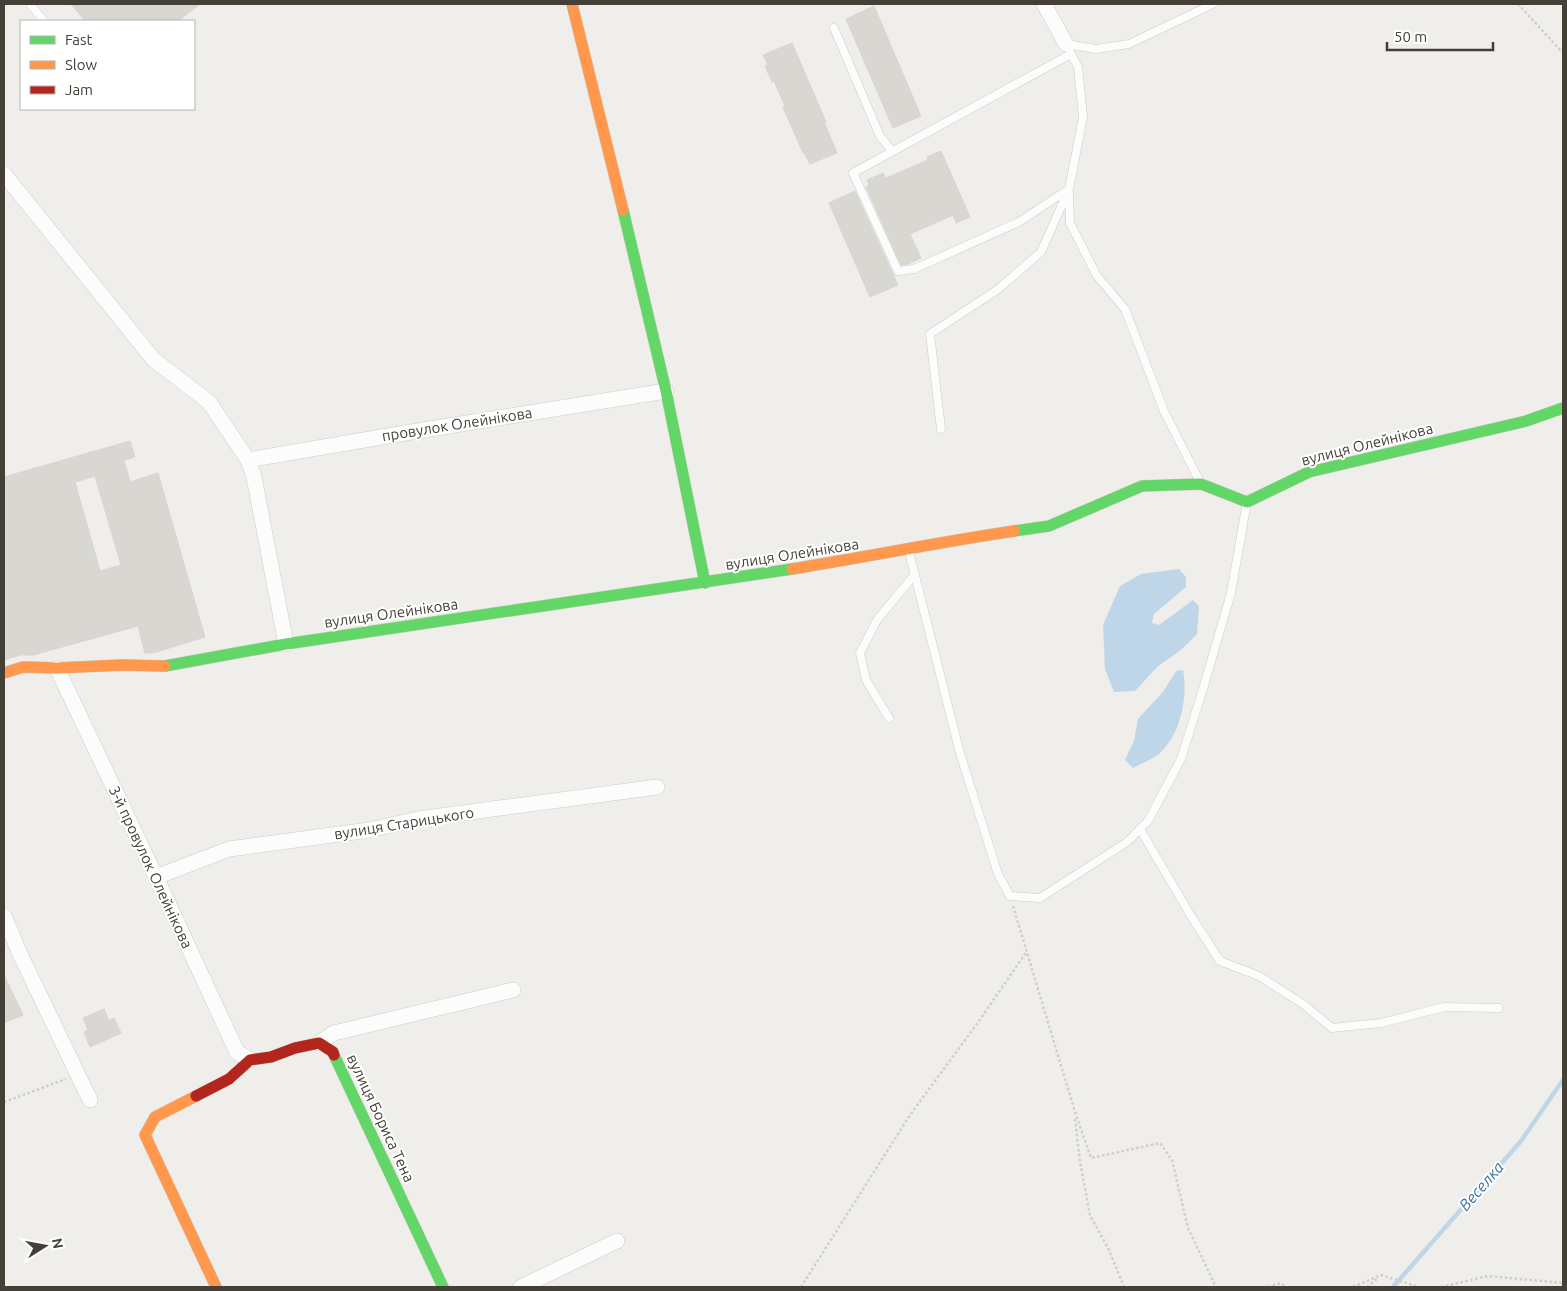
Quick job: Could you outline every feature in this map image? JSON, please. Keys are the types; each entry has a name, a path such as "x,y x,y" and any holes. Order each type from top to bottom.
{"street":[{"path":"572,4 608,145 666,390 705,582"},
{"path":"1044,4 1069,49"},
{"path":"4,174 154,360 209,402 248,460 254,477 286,644"},
{"name":"провулок Олейнікова","path":"248,460 405,432 666,390"},
{"name":"вулиця Олейнікова","path":"4,674 23,667 168,666 286,644 908,550 954,540 1049,526 1142,486 1201,484 1247,502 1309,472 1526,421 1563,408"},
{"name":"3-й провулок Олейнікова","path":"57,668 237,1052 250,1060"},
{"name":"вулиця Старицького","path":"156,877 229,849 369,830 418,819 657,787"},
{"path":"4,916 20,954 90,1100"},
{"path":"216,1287 145,1135 155,1117 229,1079 250,1060 271,1058 296,1048 319,1043 334,1032 513,990"},
{"name":"вулиця Бориса Тена","path":"319,1043 333,1052 443,1287"},
{"path":"521,1287 617,1242"}],"lane":[{"path":"30,4 43,20"},
{"path":"1069,189 1019,222 914,269 898,271 852,172 1069,49 1096,49 1129,44 1213,4"},
{"path":"834,28 880,136 892,151"},
{"path":"1069,49 1078,68 1083,117 1069,189 1070,223 1097,276 1125,309 1164,411 1201,484"},
{"path":"942,429 930,334 997,290 1041,252 1069,189"},
{"path":"908,550 960,753 998,874 1010,896 1040,898 1127,842 1148,821 1181,759 1231,593 1247,502"},
{"path":"890,718 866,680 860,653 877,620 915,574"},
{"path":"1140,829 1220,961 1259,976 1303,1004 1332,1028 1381,1023 1444,1008 1499,1008"}],"path":[{"path":"1518,4 1563,53"},
{"path":"1010,896 1075,1112 1091,1158 1160,1143 1172,1160 1188,1228 1216,1287"},
{"path":"801,1287 910,1115 979,1021 1027,951"},
{"path":"4,1102 78,1075"},
{"path":"1075,1112 1080,1162 1090,1215 1109,1250 1124,1287"},
{"path":"1367,1287 1381,1275"},
{"path":"1353,1287 1381,1275 1419,1287"},
{"path":"1441,1287 1488,1276 1563,1283"},
{"path":"1268,1287 1281,1283 1286,1287"}],"water":[{"path":"1179,569 1186,577 1186,587 1154,614 1152,623 1159,625 1193,600 1199,606 1197,634 1182,649 1157,667 1135,691 1114,692 1105,669 1103,625 1120,586 1141,574"},
{"path":"1183,670 1184,702 1174,735 1158,754 1133,768 1125,760 1134,741 1138,719 1163,692 1176,671"}],"building":[{"path":"71,4 200,4 179,20 84,20"},
{"path":"874,6 921,116 893,128 846,19"},
{"path":"792,43 826,122 824,122 837,153 810,164 803,153 783,107 785,106 774,81 772,82 765,66 768,65 763,55"},
{"path":"941,151 970,217 956,223 953,215 910,234 921,258 901,265 866,187 869,185 867,180 883,173 886,178 928,160 927,157"},
{"path":"855,191 898,285 870,297 829,203"},
{"path":"130,441 135,457 124,460 130,482 158,473 205,637 153,653 145,653 138,626 33,655 20,655 4,660 4,477","holes":["95,476 121,565 100,571 75,482"]},
{"path":"4,975 23,1015 4,1023"},
{"path":"104,1009 109,1021 114,1018 121,1033 90,1047 84,1032 88,1030 83,1018"}],"waterway":[{"name":"Веселка","path":"1393,1287 1521,1141 1563,1080"}],"traffic: fast":[{"path":"623,210 666,391 705,583"},
{"path":"1014,531 1049,526 1142,486 1201,484 1247,502 1309,472 1526,421 1563,408"},
{"path":"165,666 286,644 792,569"},
{"path":"334,1055 443,1287"}],"traffic: slow":[{"path":"572,4 623,210"},
{"path":"792,569 1014,531"},
{"path":"4,673 23,667 165,666"},
{"path":"196,1096 155,1117 145,1135 216,1287"}],"traffic: jam":[{"path":"196,1096 229,1079 250,1060 271,1057 295,1048 319,1043 333,1052 334,1055"}]}
